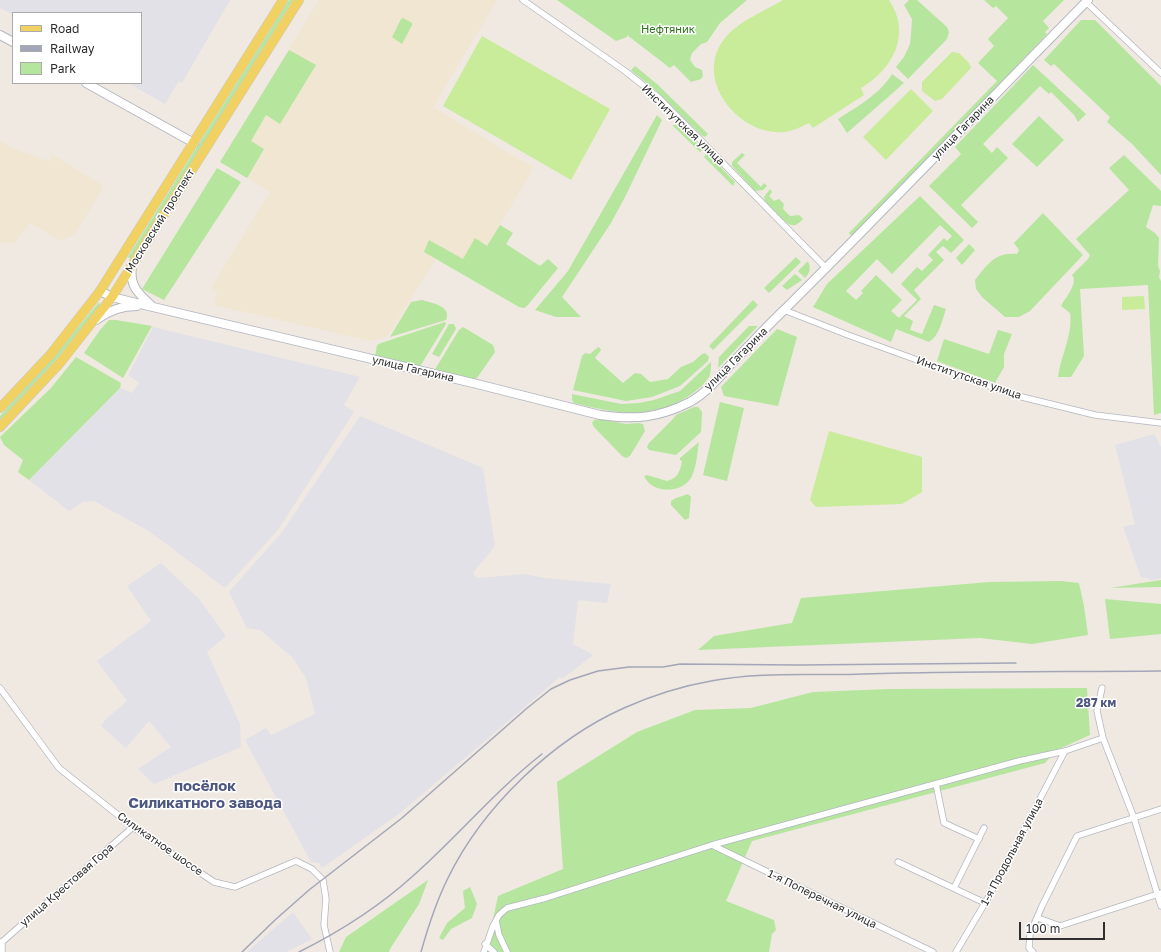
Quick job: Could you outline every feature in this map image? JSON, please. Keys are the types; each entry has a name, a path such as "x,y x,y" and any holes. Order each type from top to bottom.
{"main road":[{"name":"Московский проспект","path":"0,408 50,355 100,291 283,0"},
{"name":"Московский проспект","path":"0,427 48,376 112,297 299,0"},
{"name":"улица Гагарина","path":"100,291 112,297 484,385 600,415 620,418 638,418 670,411 691,401 709,387 1086,1"},
{"path":"0,35 12,41"},
{"path":"88,84 194,143"},
{"path":"132,267 132,281 134,287 138,293 154,307"},
{"path":"93,322 103,314 113,309 122,307 154,307"}],"street":[{"name":"Институтская улица","path":"523,0 589,48 625,71 659,98 826,268"},
{"path":"1086,1 1161,73"},
{"name":"Институтская улица","path":"784,310 848,335 1014,395 1095,415 1161,423"},
{"name":"Силикатное шоссе","path":"0,688 59,768 133,827 214,882 235,887 296,861 312,869 322,880 326,899 324,925 330,952"},
{"path":"1102,688 1098,711 1103,738 1134,818 1159,894 1161,906"},
{"path":"484,952 489,933 499,915 507,908 546,898 712,845 1019,761 1065,751 1103,738"},
{"name":"1-я Продольная улица","path":"956,952 985,903 1065,751"},
{"path":"936,784 944,823 978,839"},
{"path":"1033,952 1030,948 1030,934 1042,906 1077,836 1161,809"},
{"name":"улица Крестовая Гора","path":"1,942 133,827"},
{"path":"954,888 984,828"},
{"name":"1-я Поперечная улица","path":"712,845 933,952"},
{"path":"898,862 985,903"},
{"path":"1038,918 1060,926 1159,894"},
{"path":"496,921 499,936 507,952"},
{"path":"1,942 2,952"},
{"path":"485,944 494,952"}],"shaded area":[{"path":"0,0 230,0 182,83 179,81 165,104 130,84 142,84 142,12 12,12 12,14 0,8"},
{"path":"319,0 497,0 433,107 532,167 532,171 487,246 463,259 424,252 436,259 387,337 371,341 214,305 217,292 211,288 270,192 220,162"},
{"path":"0,141 17,150 48,161 48,163 53,155 104,186 75,234 61,241 30,223 14,243 0,243"},
{"path":"153,327 360,377 344,405 354,412 278,530 225,588 149,531 94,501 83,502 69,511 29,480 120,388 132,393 139,383 128,375"},
{"path":"360,416 483,468 495,546 473,573 477,578 526,574 544,578 611,584 607,603 578,600 573,644 592,654 592,656 562,679 560,677 399,814 322,868 319,863 311,862 245,740 266,728 271,735 315,714 306,678 292,657 260,630 247,628 229,592 282,532"},
{"path":"1154,434 1161,447 1161,578 1154,580 1141,577 1123,527 1135,524 1115,445"},
{"path":"161,563 199,599 226,636 207,652 240,724 241,747 154,784 138,769 171,747 149,721 126,748 101,726 106,719 127,701 97,661 151,621 127,586"},
{"path":"293,912 312,939 286,952 247,952"}],"green space":[{"path":"289,0 293,0 131,259 128,257"},
{"name":"Нефтяник","path":"557,0 747,0 720,23 707,42 701,44 692,53 690,60 695,67 702,70 703,76 701,79 691,82 674,65 670,68 627,35 627,37 616,41"},
{"path":"783,0 889,0 896,13 899,25 899,38 896,50 882,71 861,88 864,95 813,128 809,123 794,130 784,132 767,131 751,125 736,115 725,102 717,86 714,70 716,54 730,32 752,17"},
{"path":"909,0 917,0 947,27 949,32 947,39 908,79 896,67 904,57 910,44 912,19 904,5"},
{"path":"984,0 1064,0 1043,21 1049,28 1045,32 1047,34 853,237 849,233 997,81 978,63 994,46 988,39 1008,18 996,6 993,8"},
{"path":"403,18 412,23 412,25 402,44 392,37 401,19"},
{"path":"1081,20 1095,20 1161,86 1161,175 1132,144 1107,122 1110,117 1054,64 1051,66 1044,60"},
{"path":"482,36 610,109 571,180 443,106"},
{"path":"289,50 316,65 280,124 266,115 251,141 264,149 247,178 220,162"},
{"path":"952,52 959,53 969,63 971,68 942,99 935,101 922,91 922,82"},
{"path":"1033,65 1086,114 1078,122 1074,115 1051,92 1049,94 1040,86 983,144 992,153 997,147 1008,158 961,205 978,222 972,228 929,186 961,154 955,147"},
{"path":"635,66 657,84 708,134 705,137 701,135 653,88 633,72 631,70"},
{"path":"892,74 904,83 847,133 838,119 875,94"},
{"path":"911,89 933,111 886,160 863,137"},
{"path":"657,115 662,120 625,197 611,223 562,297 581,317 556,317 535,310 568,271"},
{"path":"1039,116 1064,140 1037,167 1012,144"},
{"path":"672,125 678,125 703,149 700,152"},
{"path":"707,153 735,182 733,186 704,157"},
{"path":"742,153 745,155 737,163 761,187 764,183 767,186 763,190 755,191 732,166 732,162"},
{"path":"1124,155 1161,191 1161,206 1153,205 1146,227 1155,233 1159,238 1158,266 1161,281 1161,413 1154,415 1148,285 1080,289 1084,356 1071,377 1058,377 1070,329 1070,313 1061,306 1073,286 1074,278 1072,275 1090,255 1076,239 1129,190 1109,168"},
{"path":"217,168 241,182 164,300 142,289"},
{"path":"770,189 772,192 769,196 774,201 779,199 784,204 783,209 790,216 799,215 803,219 796,225 791,225 779,216 765,201 764,197"},
{"path":"920,196 964,240 951,253 943,246 936,252 944,260 914,290 921,299 904,316 913,321 910,330 922,334 934,305 946,309 936,335 929,342 896,329 891,342 813,307 827,284","holes":["940,225 952,236 947,241 944,238 928,255 933,260 922,271 917,267 901,284 917,300 899,318 891,311 902,300 876,275 861,291 863,293 856,300 846,291 877,259 892,274"]},
{"path":"1043,213 1083,255 1030,311 1019,317 1005,317 982,297 976,289 975,280 988,264 997,257 1017,254 1019,250 1014,243"},
{"path":"500,225 513,233 506,244 540,266 548,259 558,268 524,308 519,307 424,252 429,240 463,259 475,238 487,246"},
{"path":"969,244 975,250 962,265 956,258"},
{"path":"796,257 801,262 769,293 764,288"},
{"path":"808,261 810,270 805,278 798,271"},
{"path":"795,274 802,280 787,290 782,286"},
{"path":"1144,296 1145,309 1122,310 1122,297"},
{"path":"422,300 444,308 447,315 446,320 390,337 411,302"},
{"path":"753,300 758,305 713,350 709,346"},
{"path":"99,302 100,305 56,360 0,420 0,416 53,358"},
{"path":"109,320 152,326 123,378 84,353"},
{"path":"445,322 446,324 419,368 375,357 377,345 381,343"},
{"path":"449,324 454,324 456,329 439,357 432,354"},
{"path":"749,326 758,326 718,368 719,357"},
{"path":"463,327 493,345 495,352 477,378 471,380 434,371 459,330"},
{"path":"777,329 797,337 778,406 724,396 721,387"},
{"path":"998,330 1012,334 1004,354 1004,367 995,383 937,361 944,339 989,354"},
{"path":"598,347 601,350 595,358 623,383 635,373 641,374 650,382 668,379 681,367 693,362 702,354 705,353 709,357 708,361 680,386 652,397 626,401 573,390 582,356 585,353 590,354"},
{"path":"76,357 121,383 120,388 29,480 18,472 23,460 4,445 0,437 51,388"},
{"path":"711,362 710,376 702,385 685,398 664,408 653,411 632,413 603,410 574,403 572,400 572,394 621,404 654,400 680,391"},
{"path":"720,402 744,408 727,481 703,475"},
{"path":"694,407 698,407 702,412 701,432 676,455 649,450 647,447 649,443 676,415"},
{"path":"599,419 626,424 643,424 645,431 630,456 626,458 622,456 594,427 592,423 594,420"},
{"path":"829,431 922,457 922,492 902,504 816,507 810,500"},
{"path":"699,442 694,472 689,481 684,485 678,488 666,490 654,486 646,480 644,476 647,475 667,481 674,478 678,474 680,468 682,461 680,458"},
{"path":"688,494 691,497 689,518 685,520 671,505 671,501"},
{"path":"1161,580 1161,587 1110,588"},
{"path":"1061,581 1079,583 1088,635 1032,644 980,638 698,650 714,636 792,623 801,598 989,582"},
{"path":"1105,599 1161,604 1161,634 1110,639"},
{"path":"1087,688 1090,735 1057,750 1045,763 752,841 726,901 774,920 776,930 772,934 769,952 486,952 498,896 563,869 557,782 637,732 695,710 751,708 813,692 889,689"},
{"path":"428,880 419,904 389,952 339,952 346,937"},
{"path":"470,887 477,904 472,918 451,929 443,940 439,938 447,923 465,908 463,891"}],"railway":[{"path":"242,952 309,890 402,818 526,709 551,689 570,680 598,671 629,667 663,667 680,664 798,665 1016,663"},
{"path":"421,952 426,933 448,878 462,852 480,826 500,802 546,757 571,738 597,722 645,699 700,683 749,676 938,672 1161,671"},
{"path":"299,952 330,936 359,918 401,887 493,798 542,754"}],"district":[{"name":"287 км","path":"1096,703"},
{"name":"посёлок Силикатного завода","path":"205,794"}]}
